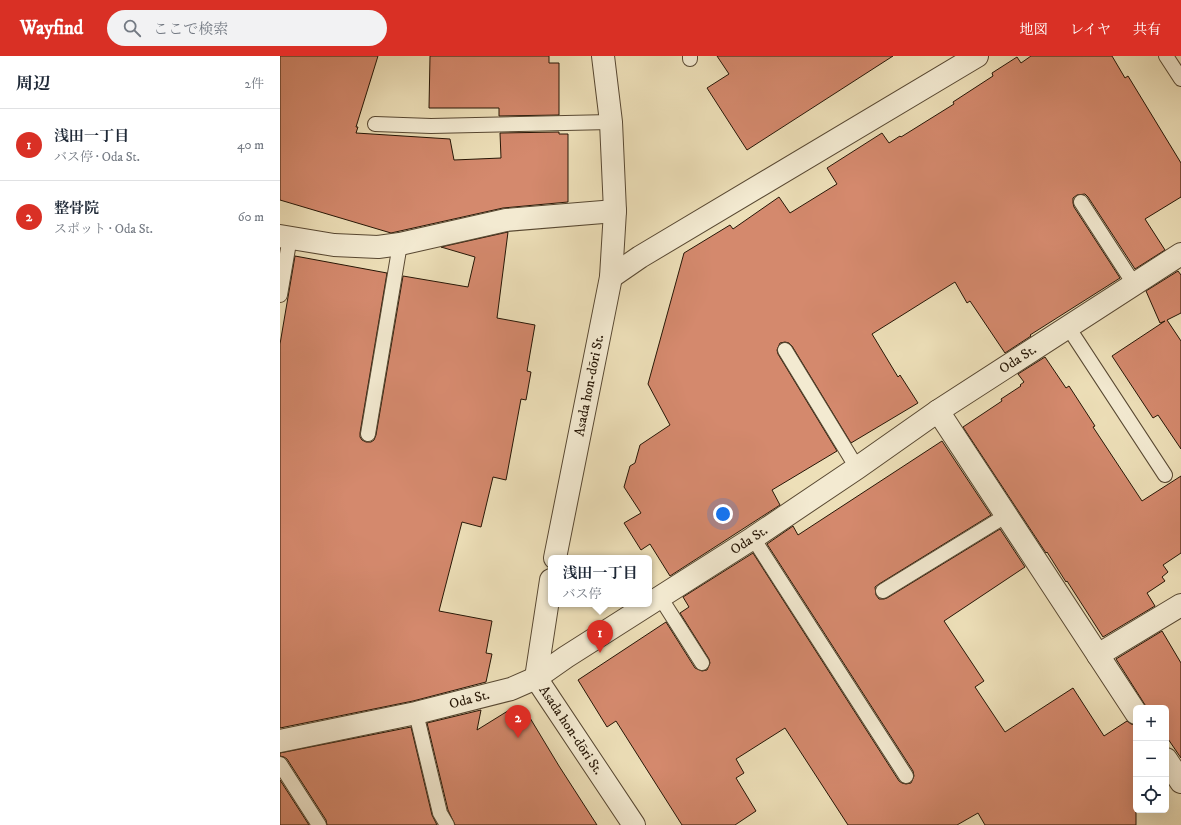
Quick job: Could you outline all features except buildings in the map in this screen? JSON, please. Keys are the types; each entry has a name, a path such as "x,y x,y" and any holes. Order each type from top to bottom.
{"street":[{"name":"Asada hon-dōri St.","path":"556,555 611,277 615,211 611,122 603,56"},
{"path":"611,277 640,257 977,56"},
{"path":"285,236 334,245 378,247 400,244 506,220 615,211"},
{"name":"Oda St.","path":"652,602 753,538 938,411 1181,254"},
{"path":"938,411 1133,708"},
{"name":"Asada hon-dōri St.","path":"548,600 536,678 634,825"},
{"path":"1098,655 1181,605"},
{"name":"Oda St.","path":"280,741 416,713 511,689 536,678 645,607"},
{"path":"1169,764 1181,782"}],"lane":[{"path":"1166,56 1181,79"},
{"path":"375,124 431,126 611,122"},
{"path":"1081,202 1134,284"},
{"path":"280,295 285,236"},
{"path":"368,434 400,244"},
{"path":"1068,327 1165,476"},
{"path":"785,350 857,468"},
{"path":"883,591 1007,515"},
{"path":"753,538 906,776"},
{"path":"660,597 702,663"},
{"path":"416,713 440,813 447,825"},
{"path":"280,764 319,825"}],"place":[{"name":"浅田一丁目","path":"600,653"},
{"name":"整骨院","path":"518,738"}]}
